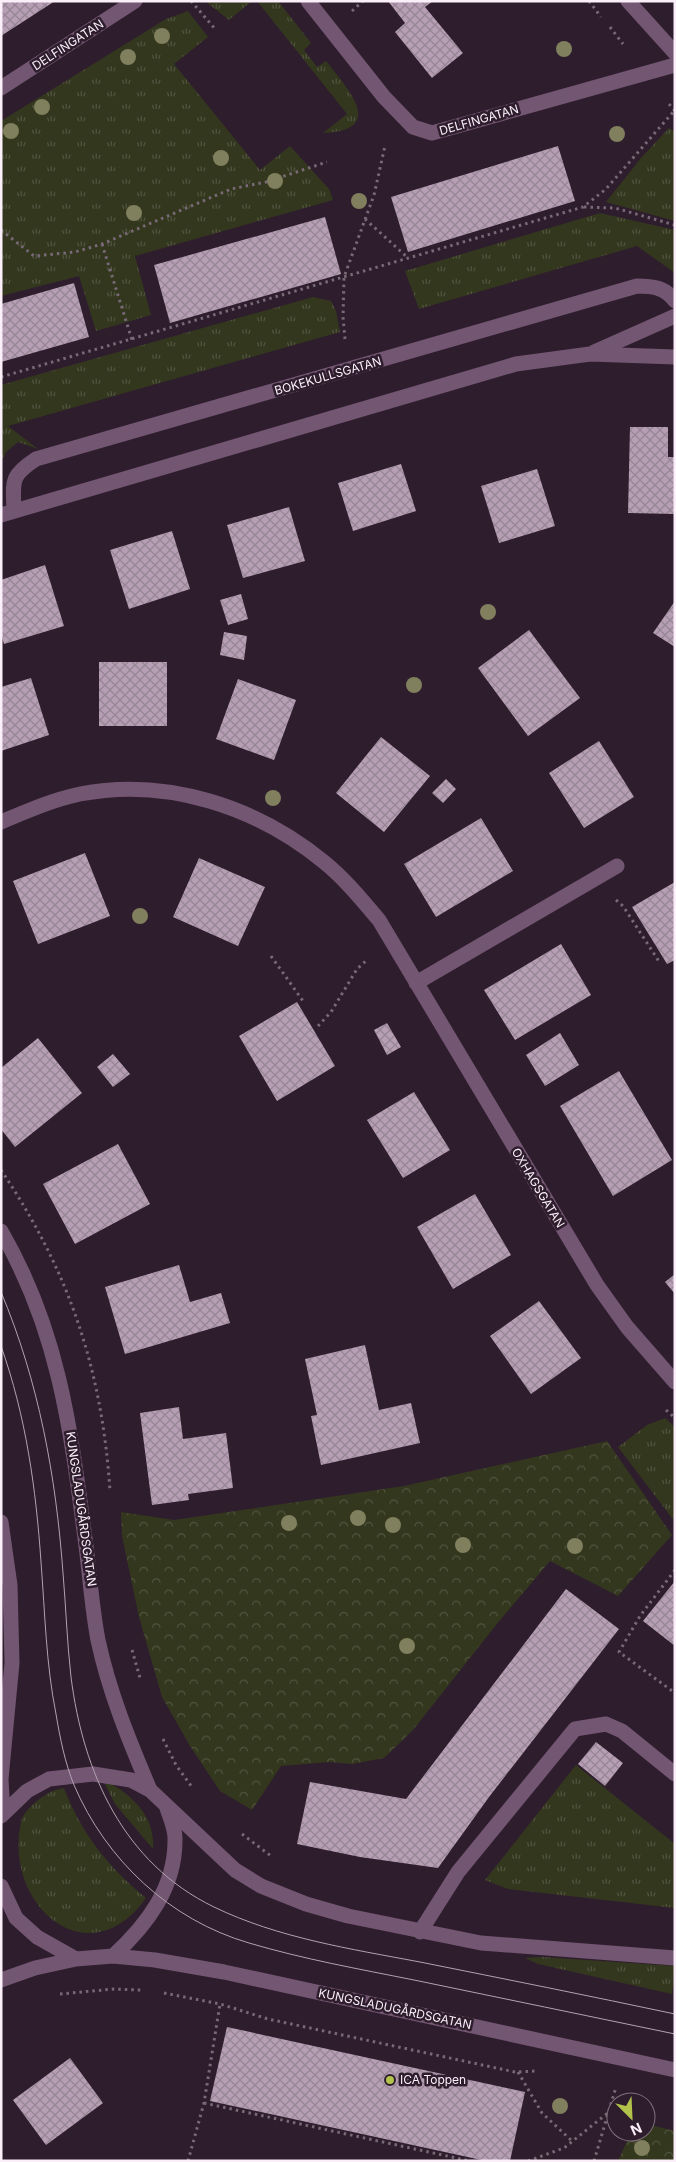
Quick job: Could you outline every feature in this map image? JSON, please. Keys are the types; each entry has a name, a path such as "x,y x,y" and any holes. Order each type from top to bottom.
{"street":[{"name":"DELFINGATAN","path":"1,88 135,1"},
{"name":"DELFINGATAN","path":"308,1 384,97 413,126 432,133 675,65"},
{"path":"628,1 675,53"},
{"name":"BOKEKULLSGATAN","path":"675,301 669,293 655,286 636,286 36,459 22,468 13,482 8,512 516,364 590,354 675,357"},
{"name":"BOKEKULLSGATAN","path":"590,354 675,316"},
{"name":"OXHAGSGATAN","path":"1,822 38,806 80,794 128,788 187,794 220,804 268,823 324,862 350,886 378,920 597,1285 627,1327 675,1382"},
{"path":"416,983 618,866"},
{"name":"KUNGSLADUGÅRDSGATAN","path":"1,1231 15,1254 39,1311 58,1372 71,1430 98,1639 116,1708 150,1790"},
{"path":"1,1522 10,1586 12,1663 1,1779 2,1815"},
{"path":"420,1932 458,1872 575,1729 606,1724 622,1731 675,1774"},
{"path":"2,1815 27,1791 49,1778 63,1776 107,1776 131,1780 150,1790 235,1870 261,1886 348,1916 481,1943 675,1958"},
{"path":"113,1956 144,1925 161,1898 169,1878 174,1858 175,1836 167,1807"},
{"path":"1,1886 16,1918 37,1937 76,1959"},
{"name":"KUNGSLADUGÅRDSGATAN","path":"1,1980 35,1968 76,1959 113,1956 155,1960 224,1972 675,2070"}],"path":[{"path":"191,1 216,30"},
{"path":"583,207 606,189 674,111 669,104"},
{"path":"349,370 343,317 344,276 374,195 385,146"},
{"path":"1,230 34,256 68,253 102,244 231,189 266,182 327,162"},
{"path":"1,377 583,207 615,208 675,225"},
{"path":"365,218 408,258"},
{"path":"102,244 132,340"},
{"path":"595,879 623,906 660,962"},
{"path":"318,1026 331,1012 357,969 376,954"},
{"path":"271,956 303,1001"},
{"path":"664,1408 675,1418"},
{"path":"675,1570 640,1616 619,1652 675,1693"},
{"path":"160,1733 176,1765 193,1789"},
{"path":"239,1832 277,1860"},
{"path":"51,1996 114,1989 146,1990"},
{"path":"156,1992 220,2004 268,2019 518,2072 544,2071"},
{"path":"188,2161 204,2103 220,2004"},
{"path":"518,2072 542,2113 572,2141"},
{"path":"611,2081 617,2084 615,2092"},
{"path":"204,2103 470,2161"},
{"path":"528,2161 564,2148 606,2114"},
{"path":"594,2161 606,2122"}],"green space":[{"path":"205,1 252,1 229,20"},
{"path":"257,1 278,1 311,43 304,50 317,67 326,61 344,83 357,106 358,116 354,124 343,130 323,133 347,114"},
{"path":"188,11 208,37 174,64 260,170 290,146 329,189 333,200 135,256 151,315 96,331 79,276 1,296 1,121 166,19"},
{"path":"669,128 675,132 675,221 606,202 641,158"},
{"path":"600,213 675,230 675,273 637,246 419,309 405,271"},
{"path":"313,297 331,301 336,311 340,332 8,426 38,449 18,442 6,452 1,462 1,385"},
{"path":"665,1418 675,1427 675,1522 618,1447 647,1425"},
{"path":"607,1441 672,1535 618,1596 550,1561 496,1625 413,1730 384,1758 352,1764 330,1762 281,1766 252,1810 220,1791 190,1746 162,1697 139,1617 122,1536 121,1512 174,1520 404,1486"},
{"path":"576,1765 675,1844 675,1908 508,1889 485,1880"},
{"path":"103,1780 123,1791 146,1816 153,1837 153,1849 115,1804"},
{"path":"64,1788 79,1820 98,1849 108,1862 146,1898 123,1922 99,1932 75,1931 54,1921 36,1902 24,1878 19,1849 22,1818 40,1798"},
{"path":"542,1957 675,1966 672,1994 538,1964 525,1958"},
{"path":"656,2126 675,2131 675,2161 618,2161 627,2142 656,2142"}],"building":[{"path":"1,1 55,1 1,36"},
{"path":"388,1 433,1 425,7 463,53 432,78 395,32 405,23"},
{"path":"558,146 575,201 408,252 391,197"},
{"path":"325,217 341,274 170,323 154,265"},
{"path":"74,283 89,337 1,362 1,304"},
{"path":"630,427 668,427 668,457 675,457 675,514 628,513"},
{"path":"401,464 416,511 353,531 338,483"},
{"path":"537,469 555,526 499,543 481,486"},
{"path":"289,507 305,561 243,578 227,525"},
{"path":"172,531 190,589 129,609 110,550"},
{"path":"45,565 64,626 4,644 1,634 1,580"},
{"path":"241,594 248,619 228,625 220,600"},
{"path":"675,601 675,647 653,633"},
{"path":"529,630 580,698 528,736 478,668"},
{"path":"224,632 247,636 244,660 220,655"},
{"path":"99,662 167,662 167,726 99,726"},
{"path":"31,678 49,735 1,751 1,687"},
{"path":"238,679 296,700 274,760 216,739"},
{"path":"381,737 430,776 384,832 336,793"},
{"path":"599,741 634,797 584,828 549,773"},
{"path":"446,779 456,789 443,803 432,793"},
{"path":"481,818 513,871 436,917 404,864"},
{"path":"85,853 110,916 38,944 13,881"},
{"path":"199,858 265,887 238,946 173,917"},
{"path":"675,882 675,960 667,964 632,907"},
{"path":"561,944 591,995 515,1040 484,990"},
{"path":"297,1002 335,1066 277,1101 239,1036"},
{"path":"387,1023 401,1047 387,1055 374,1030"},
{"path":"560,1033 579,1065 545,1086 526,1055"},
{"path":"38,1038 82,1093 15,1147 1,1129 1,1068"},
{"path":"113,1054 130,1074 113,1087 97,1067"},
{"path":"619,1071 672,1160 613,1196 560,1106"},
{"path":"414,1092 450,1150 403,1178 367,1120"},
{"path":"118,1144 150,1204 75,1244 43,1184"},
{"path":"475,1194 511,1255 453,1289 417,1227"},
{"path":"179,1265 190,1302 221,1293 230,1323 125,1354 105,1287"},
{"path":"675,1274 675,1294 665,1282"},
{"path":"539,1301 581,1358 531,1394 490,1336"},
{"path":"365,1345 379,1410 411,1403 420,1443 321,1465 311,1416 317,1415 305,1359"},
{"path":"179,1407 183,1439 226,1433 233,1488 188,1494 189,1500 152,1505 140,1413"},
{"path":"675,1581 675,1646 643,1621"},
{"path":"566,1589 619,1629 489,1797 438,1868 360,1857 297,1844 310,1782 406,1799"},
{"path":"596,1742 623,1763 605,1786 578,1764"},
{"path":"227,2027 525,2092 510,2161 486,2161 210,2101"},
{"path":"70,2058 103,2103 46,2145 13,2100"}],"tram line":[{"path":"1,1292 26,1360 44,1430 60,1537 71,1677 86,1747 98,1780 113,1811 132,1840 155,1866 182,1888 214,1907 238,1918 289,1935 675,2014"},
{"path":"1,1346 10,1372 29,1453 39,1535 50,1676 63,1750 74,1785 87,1812 104,1838 144,1884 167,1903 193,1919 220,1933 249,1943 331,1963 675,2034"}],"place":[{"name":"ICA Toppen","path":"390,2080"}]}
